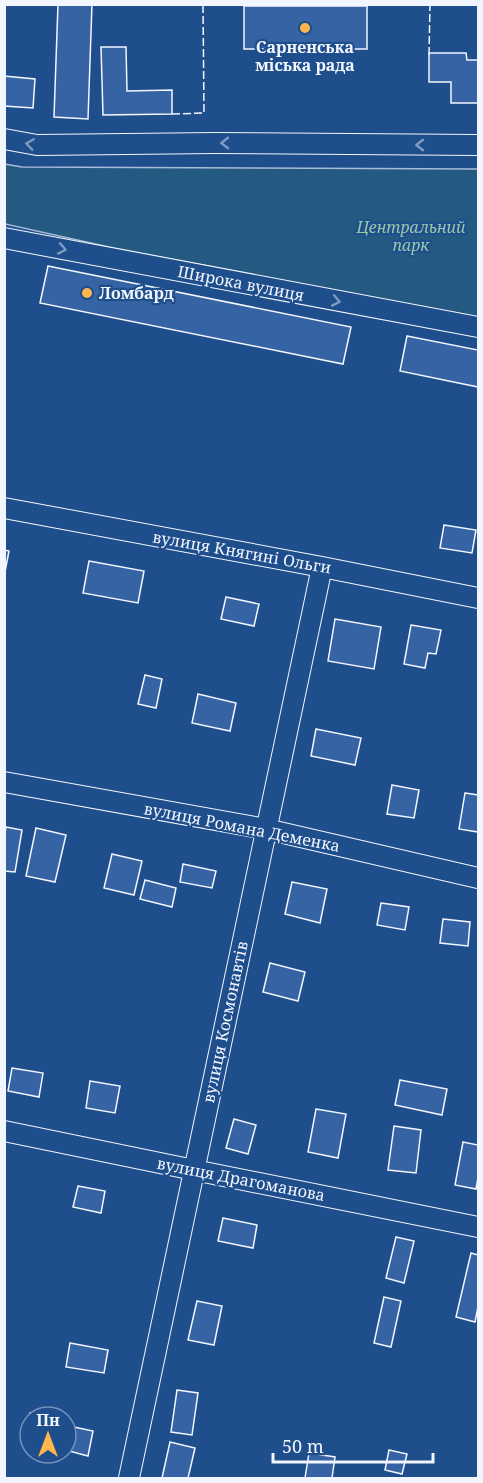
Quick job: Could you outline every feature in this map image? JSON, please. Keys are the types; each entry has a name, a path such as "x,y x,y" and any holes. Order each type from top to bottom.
{"street":[{"path":"4,140 37,145 215,143 478,145"},
{"name":"Широка вулиця","path":"4,238 478,327"},
{"name":"вулиця Княгині Ольги","path":"4,508 478,598"},
{"name":"вулиця Космонавтів","path":"129,1479 322,567"},
{"name":"вулиця Романа Деменка","path":"4,782 266,829 478,878"},
{"name":"вулиця Драгоманова","path":"4,1131 478,1227"}],"green space":[{"name":"Центральний парк","path":"4,164 22,167 478,169 478,318 109,247 5,224"}],"building":[{"path":"58,4 92,4 88,119 54,117"},
{"name":"Сарненська міська рада","path":"244,6 367,6 367,49 244,49"},
{"path":"101,47 126,47 127,91 172,90 172,114 103,115"},
{"path":"429,53 466,53 467,60 478,60 478,103 451,103 451,82 429,82"},
{"path":"4,76 35,79 33,108 4,106"},
{"path":"48,266 351,327 343,364 40,303"},
{"path":"407,336 478,350 478,387 400,371"},
{"path":"444,525 476,530 472,553 440,548"},
{"path":"4,550 9,551 4,577"},
{"path":"89,561 144,571 138,603 83,593"},
{"path":"226,597 259,604 254,626 221,619"},
{"path":"335,619 381,627 374,669 328,661"},
{"path":"411,625 441,630 436,654 428,653 425,668 404,664"},
{"path":"145,675 162,679 156,708 138,704"},
{"path":"198,694 236,703 230,731 192,723"},
{"path":"316,729 361,738 355,765 311,756"},
{"path":"392,785 419,790 414,818 387,814"},
{"path":"465,793 478,795 478,832 459,829"},
{"path":"6,827 22,830 15,872 4,871"},
{"path":"36,828 66,835 55,882 26,876"},
{"path":"112,854 142,861 134,895 104,888"},
{"path":"183,864 216,871 212,888 180,882"},
{"path":"145,880 176,888 172,907 140,899"},
{"path":"292,882 327,889 320,923 285,914"},
{"path":"381,903 409,907 405,930 377,925"},
{"path":"443,919 470,922 468,946 440,943"},
{"path":"270,963 305,972 298,1001 263,992"},
{"path":"12,1068 43,1073 39,1097 8,1091"},
{"path":"400,1080 447,1089 442,1115 395,1105"},
{"path":"90,1081 120,1086 115,1113 86,1108"},
{"path":"316,1109 346,1114 338,1158 308,1152"},
{"path":"234,1119 256,1125 248,1154 226,1148"},
{"path":"394,1126 421,1130 416,1173 388,1170"},
{"path":"463,1142 478,1145 476,1189 455,1185"},
{"path":"78,1186 105,1191 101,1213 73,1207"},
{"path":"223,1218 257,1225 253,1248 218,1241"},
{"path":"396,1237 414,1241 404,1283 386,1278"},
{"path":"471,1253 478,1255 478,1307 475,1322 456,1317"},
{"path":"384,1297 401,1301 391,1347 374,1343"},
{"path":"197,1301 222,1306 214,1345 188,1340"},
{"path":"70,1343 108,1350 104,1373 66,1367"},
{"path":"177,1390 198,1393 192,1435 171,1432"},
{"path":"78,1428 93,1431 88,1456 78,1453"},
{"path":"170,1442 195,1448 188,1478 162,1478"},
{"path":"389,1450 407,1454 402,1474 385,1470"},
{"path":"309,1453 335,1457 332,1478 305,1478"}],"fence":[{"path":"172,114 204,113 203,4"},
{"path":"429,55 430,4"}],"place":[{"name":"Сарненська міська рада","path":"305,28"},
{"name":"Ломбард","path":"87,293"}]}
